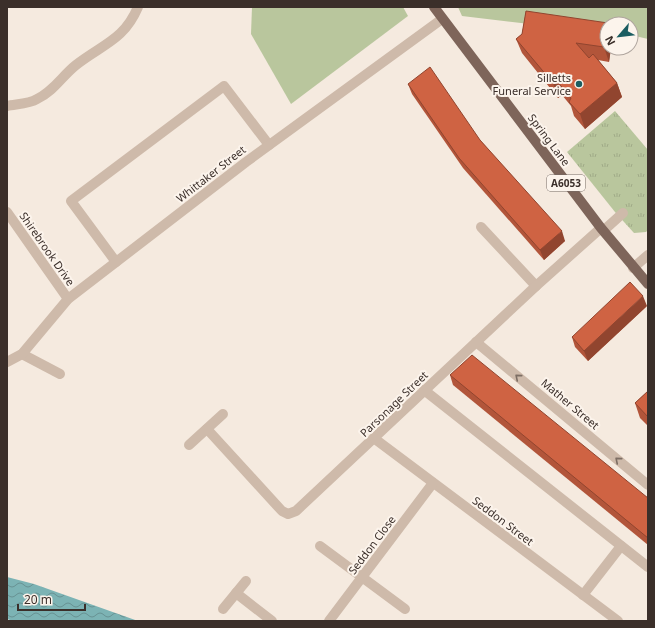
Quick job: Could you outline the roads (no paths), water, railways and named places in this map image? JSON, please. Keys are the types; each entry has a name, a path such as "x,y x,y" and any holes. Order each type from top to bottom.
{"main road":[{"name":"Spring Lane","path":"434,7 602,230 648,284"}],"street":[{"path":"7,106 36,100 54,89 75,65 117,38 131,23 138,7"},
{"name":"Whittaker Street","path":"7,362 22,354 50,323 68,299 269,145 336,98 442,19"},
{"path":"116,262 71,201 224,86 269,145"},
{"name":"Shirebrook Drive","path":"7,212 68,299"},
{"name":"Parsonage Street","path":"207,429 282,511 288,514 296,511 536,286 623,213"},
{"path":"482,227 536,286"},
{"path":"633,268 648,255"},
{"name":"Mather Street","path":"476,342 648,485"},
{"path":"22,354 60,374"},
{"path":"424,390 648,567"},
{"path":"189,445 223,414"},
{"name":"Seddon Street","path":"375,438 618,621"},
{"name":"Seddon Close","path":"329,621 433,483"},
{"path":"320,546 405,610"},
{"path":"583,596 621,546"},
{"path":"224,609 246,581"},
{"path":"236,593 272,621"}],"water":[{"path":"7,577 34,584 138,621 13,621 7,619"}],"place":[{"name":"Silletts Funeral Service","path":"579,84"}]}
